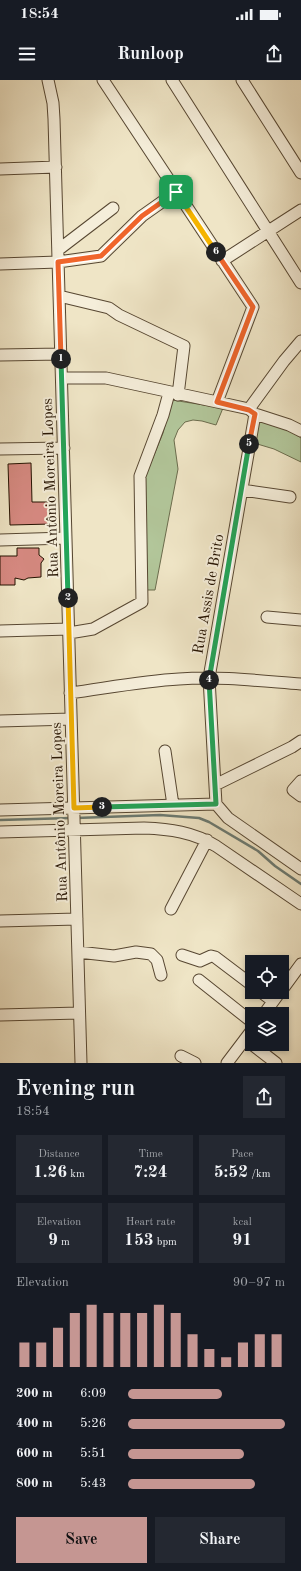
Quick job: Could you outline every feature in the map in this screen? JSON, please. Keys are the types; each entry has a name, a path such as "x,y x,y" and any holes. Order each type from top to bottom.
{"street":[{"name":"Rua Antônio Moreira Lopes","path":"48,80 53,103 56,167 81,1063"},
{"path":"103,80 253,307 217,402"},
{"path":"172,80 301,283"},
{"path":"242,80 301,173"},
{"path":"0,169 56,167"},
{"path":"0,264 58,262 101,256 142,216 176,192"},
{"path":"58,250 113,208"},
{"path":"222,261 301,210"},
{"path":"0,631 69,631 93,629 142,602 140,476 163,415 174,394 184,346 119,315 110,308 59,296"},
{"name":"Rua Assis de Brito","path":"216,804 209,678 242,490 252,412 284,361 301,341"},
{"path":"0,355 61,354"},
{"path":"62,378 106,378 174,394 217,402 252,412 289,425 301,431"},
{"path":"0,450 64,448"},
{"path":"242,490 290,497"},
{"path":"0,540 66,538"},
{"path":"267,617 301,620"},
{"path":"70,693 152,681 209,678 301,684"},
{"path":"0,721 71,719"},
{"path":"214,785 292,747 301,741"},
{"path":"165,751 173,805"},
{"path":"301,781 293,790 301,796"},
{"path":"0,810 216,804 228,818 301,869"},
{"path":"0,832 160,829 188,832 207,840 301,904"},
{"path":"171,909 207,840"},
{"path":"0,921 77,919"},
{"path":"78,952 114,956 136,952 151,954 157,960 161,975"},
{"path":"182,955 200,960 211,956 215,957 245,980"},
{"path":"289,980 301,964"},
{"path":"199,980 245,1016"},
{"path":"269,1007 273,1001 271,999"},
{"path":"0,1015 79,1013"},
{"path":"227,1063 245,1039"},
{"path":"260,1051 276,1063"},
{"path":"181,1056 195,1063"}],"green space":[{"path":"172,400 223,408 216,425 193,420 185,422 178,430 174,440 178,469 155,590 146,590 145,477 163,433"},
{"path":"258,420 287,429 301,438 301,462 274,449 254,443"}],"building":[{"path":"31,463 32,502 51,502 52,524 10,525 8,464"},
{"path":"17,548 39,548 39,555 44,559 41,563 41,577 28,578 24,580 15,578 15,585 0,585 0,556 17,556"}],"waterway":[{"path":"76,818 160,815 199,818 209,822 258,851 275,866 301,884"},
{"path":"0,820 71,818"}],"route":[{"path":"176,192 253,307 217,402 249,410 255,414 209,678 216,804 74,808 58,262 101,256 142,216 176,192"}]}
